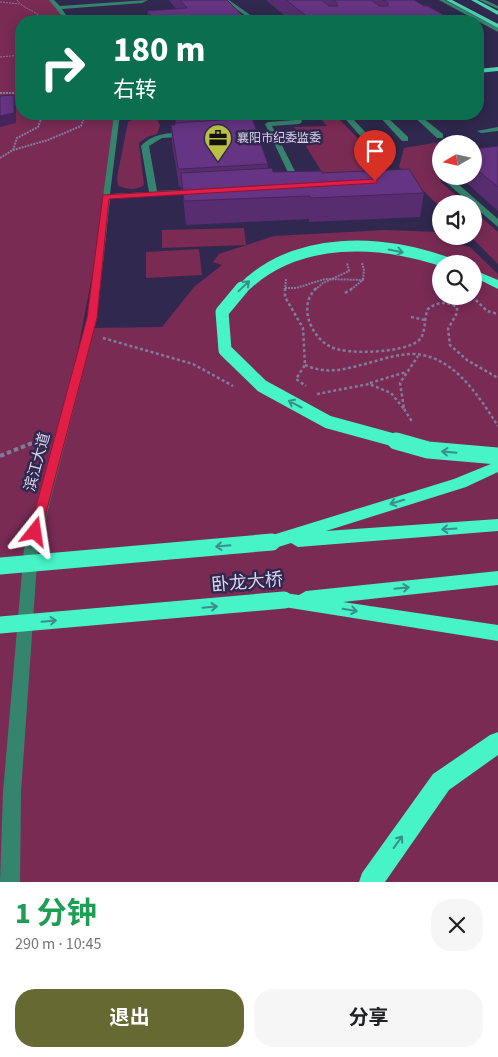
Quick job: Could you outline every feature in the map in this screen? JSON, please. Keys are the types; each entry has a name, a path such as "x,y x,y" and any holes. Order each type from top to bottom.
{"highway":[{"path":"432,257 385,249 324,246 279,261 244,284 222,312 225,350 262,386 328,422 428,450 498,456"},
{"path":"482,277 498,285"},
{"path":"272,542 460,483 498,466"},
{"path":"0,566 272,542 498,525"},
{"name":"卧龙大桥","path":"0,625 284,600 498,578"},
{"path":"284,600 498,633"},
{"path":"371,882 441,782 498,742"}],"main road":[{"path":"448,0 477,15"},
{"path":"472,0 498,13"},
{"path":"484,19 498,26"},
{"path":"484,63 498,62"},
{"path":"484,70 498,69"}],"street":[{"path":"53,1 82,0"},
{"path":"60,8 142,2 146,0"},
{"path":"226,0 235,9 249,15"},
{"path":"441,0 470,15"},
{"path":"481,0 498,8"},
{"path":"53,1 64,15"},
{"path":"484,23 498,30"},
{"name":"滨江大道","path":"10,882 12,792 30,549 92,318 116,120"},
{"path":"298,185 268,124 300,122 299,120"},
{"path":"350,120 372,144"},
{"path":"386,120 405,139"},
{"path":"421,120 439,135"},
{"path":"481,131 498,128"},
{"path":"261,130 271,130"},
{"path":"152,194 145,146 154,138 162,136 202,134"},
{"path":"289,186 308,185"},
{"path":"454,185 498,224"},
{"path":"106,197 211,191"}],"path":[{"path":"17,0 19,4"},
{"path":"0,2 19,4 41,15"},
{"path":"0,57 15,56"},
{"path":"0,93 15,93"},
{"path":"13,150 17,138 33,131 41,124 42,120"},
{"path":"0,158 13,150 48,140 81,126 84,120"},
{"path":"347,260 348,271 309,294 305,308 312,329 331,348 345,351 405,348 419,341 425,332 426,312 430,307 441,302 448,302 456,307 457,313 451,320 448,329 450,345 468,360 498,378"},
{"path":"286,277 285,297 303,328 305,365 296,379 317,394 370,384 406,372"},
{"path":"285,288 296,288 313,281 334,278 363,280 345,293"},
{"path":"481,305 487,311 498,314"},
{"path":"411,317 426,320"},
{"path":"88,334 193,364 237,388"},
{"path":"305,365 314,370 333,372 410,354 436,358 463,379 486,407 498,426"},
{"path":"370,384 391,392 404,409 400,383 418,356"},
{"path":"312,402 317,394"},
{"path":"0,456 62,432"}],"shaded area":[{"path":"0,0 52,0 63,15 15,15 15,120 113,120 103,218 64,423 89,328 162,327 194,287 222,265 213,262 219,254 274,236 385,230 432,232 432,245 470,247 478,255 432,255 432,305 482,305 482,259 498,274 498,882 0,882"},
{"path":"132,120 158,120 160,126 157,134 147,137 139,143 144,185 131,189 118,186 117,177 128,122"},
{"path":"322,120 340,120 389,170 323,174 294,127 327,126"},
{"path":"432,143 432,185 444,185 456,195 432,195 432,199 399,167 404,148"},
{"path":"482,218 498,232 498,264 479,245 482,245"},
{"path":"244,228 246,245 162,248 162,230"},
{"path":"199,249 202,275 146,278 146,252"}],"building":[{"path":"180,0 227,0 242,15 150,15 147,11 187,8"},
{"path":"286,0 322,0 329,6 338,6 333,0 371,0 380,6 388,6 388,3 383,0 414,0 444,15 305,15"},
{"path":"14,95 14,113 0,116 0,96"},
{"path":"253,120 268,164 180,169 178,167 171,125 175,125 175,123"},
{"path":"498,146 498,187 482,174 482,148"},
{"path":"272,168 273,172 322,171 322,173 409,169 424,193 184,201 181,173"}],"place":[{"name":"襄阳市纪委监委","path":"218,162"}],"route":[{"path":"35,532 92,318 102,218 106,197 375,181"}]}
